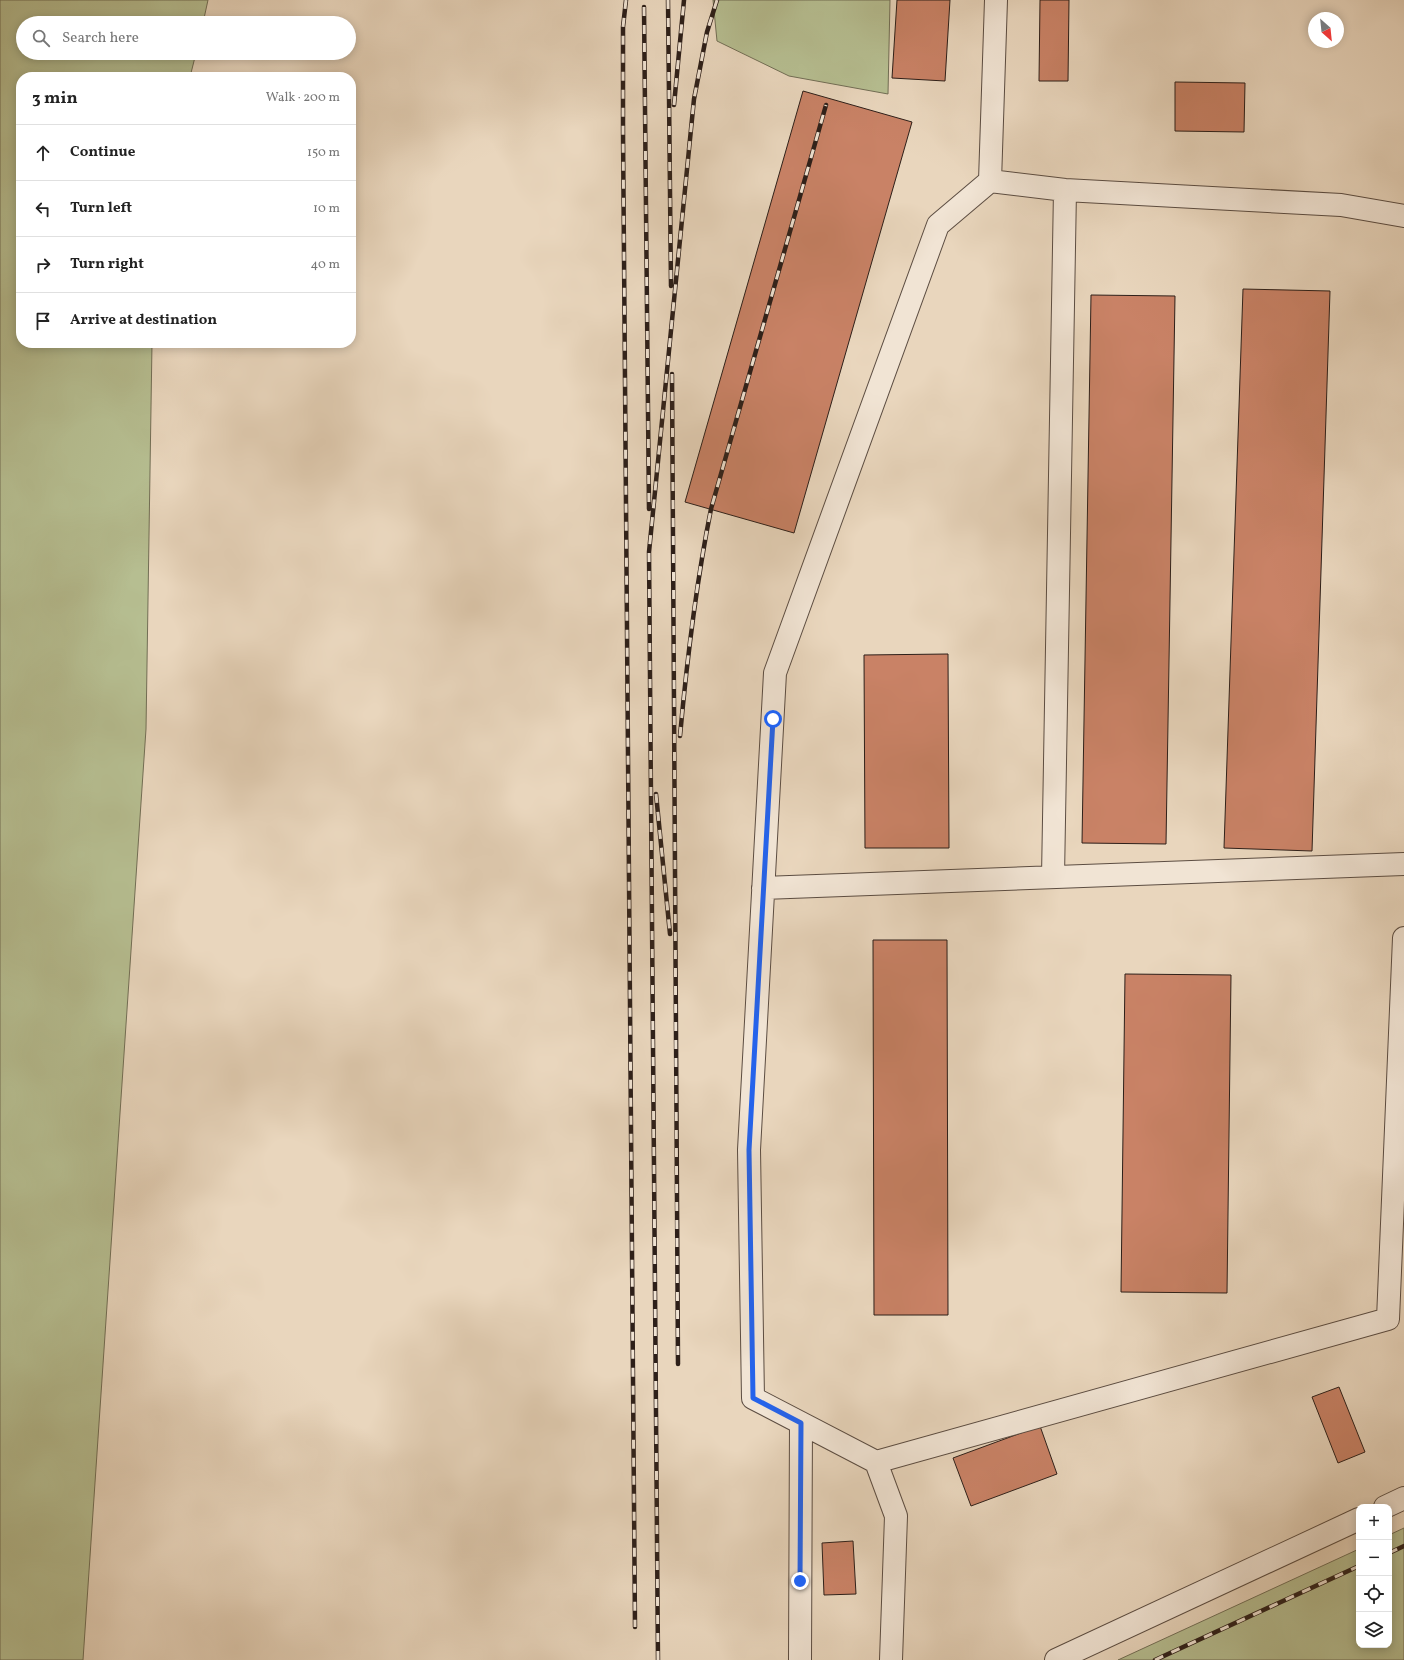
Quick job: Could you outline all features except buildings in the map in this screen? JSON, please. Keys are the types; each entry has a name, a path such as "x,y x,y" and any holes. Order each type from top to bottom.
{"lane":[{"path":"990,181 996,0"},
{"path":"891,1660 896,1516 876,1462 753,1398 749,1150 775,673 938,225 990,181 1065,190 1341,205 1404,216"},
{"path":"1053,877 1065,190"},
{"path":"763,888 1404,864"},
{"path":"876,1462 1388,1319 1404,938"},
{"path":"800,1660 801,1423"},
{"path":"1391,1504 1404,1498"},
{"path":"1056,1660 1356,1520"}],"green space":[{"path":"0,0 208,0 205,16 16,16 16,60 194,60 191,72 16,72 16,348 152,348 146,729 83,1660 0,1660"},
{"path":"713,0 890,0 888,94 789,76 717,41"},
{"path":"1404,1528 1404,1660 1118,1660 1356,1550 1356,1648 1392,1648 1392,1534"}],"railway":[{"path":"626,0 623,27 623,131 635,1627"},
{"path":"668,0 671,286"},
{"path":"674,105 684,0"},
{"path":"658,1660 649,552 694,99 707,32 717,0"},
{"path":"644,7 649,509"},
{"path":"680,736 692,622 711,509 826,105"},
{"path":"672,374 678,1364"},
{"path":"656,794 670,934"},
{"path":"1392,1552 1404,1546"},
{"path":"1155,1660 1356,1567"}],"route":[{"path":"773,719 749,1150 753,1398 801,1423 800,1581"}]}
